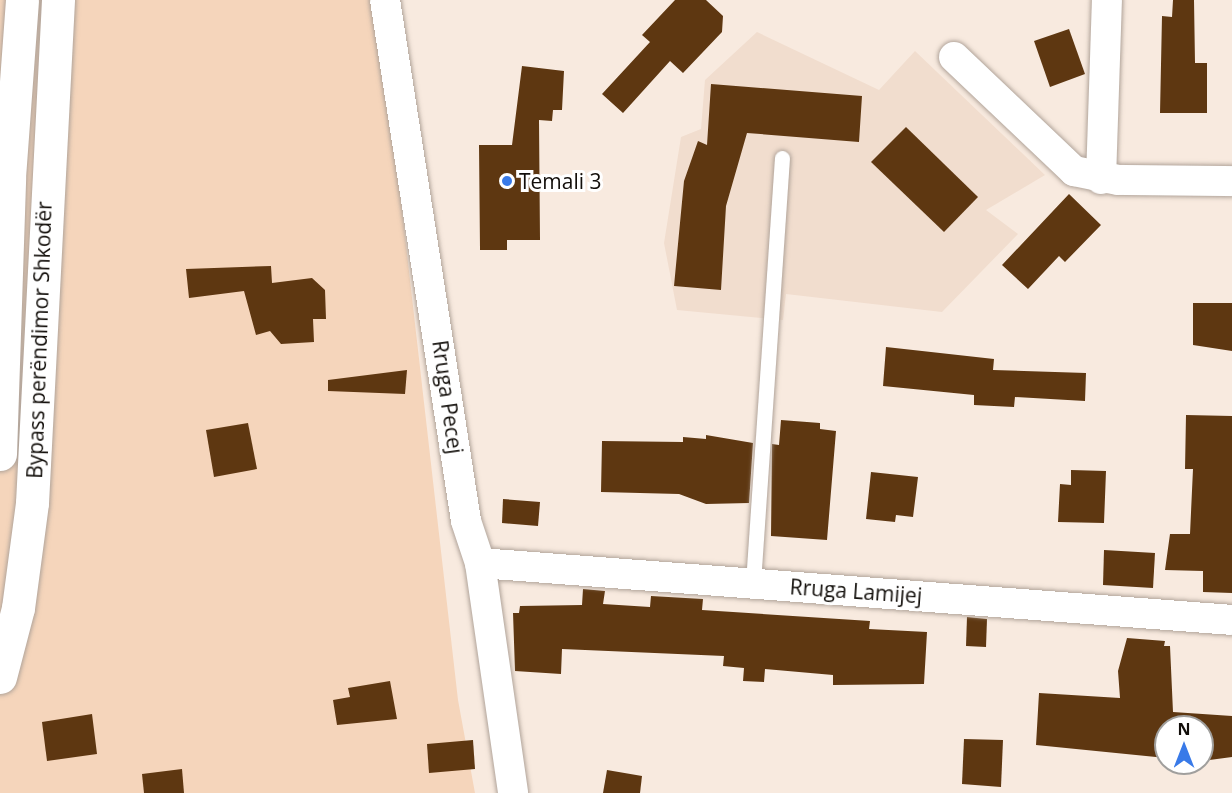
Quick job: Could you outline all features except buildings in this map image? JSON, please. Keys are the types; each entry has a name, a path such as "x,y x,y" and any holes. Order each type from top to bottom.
{"highway":[{"name":"Bypass perëndimor Shkodër","path":"0,454 9,177 22,0"},
{"name":"Bypass perëndimor Shkodër","path":"0,677 18,608 32,503 58,0"}],"street":[{"name":"Rruga Pecej","path":"385,0 466,521 480,563 513,793"},
{"path":"1101,178 1107,0"},
{"path":"954,57 1074,171 1101,178 1232,181"},
{"name":"Rruga Lamijej","path":"480,563 1232,620"}],"lane":[{"path":"753,583 782,158"}],"shaded area":[{"path":"0,0 378,0 458,700 475,793 0,793"},
{"path":"757,32 879,90 915,51 1045,175 986,210 1018,234 942,312 786,294 783,320 677,310 664,243 681,137 701,129 705,80"}],"place":[{"name":"Temali 3","path":"507,181"}]}
